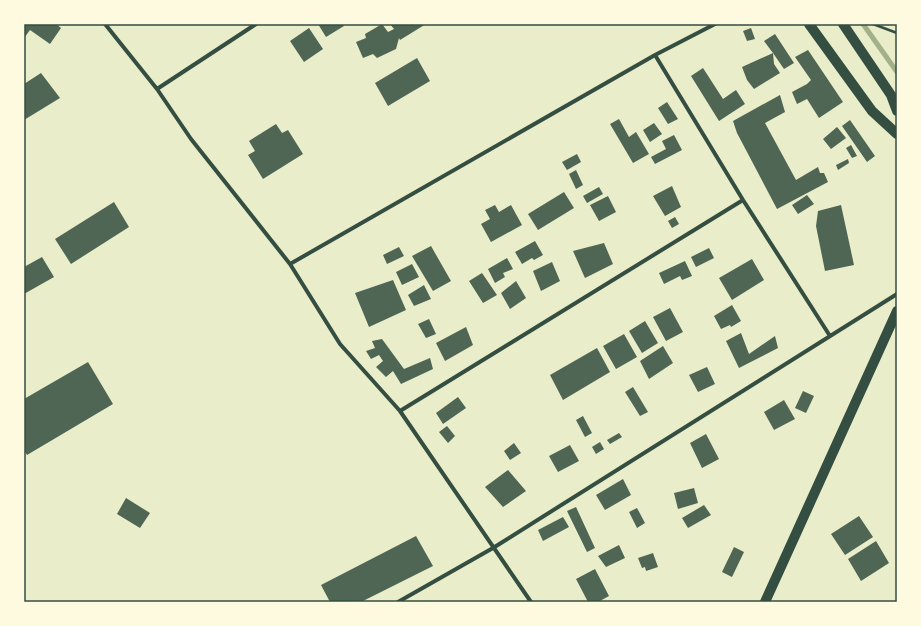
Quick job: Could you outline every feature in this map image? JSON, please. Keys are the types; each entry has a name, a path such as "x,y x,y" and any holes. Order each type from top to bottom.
{"main road":[{"path":"808,24 872,111 897,134"},
{"path":"843,24 891,95 897,111"},
{"path":"765,602 897,311"}],"street":[{"path":"105,24 157,89 191,138 290,264 340,344 400,411 531,602"},
{"path":"157,89 256,24"},
{"path":"290,264 654,55 715,24"},
{"path":"654,55 743,200 830,336"},
{"path":"400,411 743,200"},
{"path":"398,602 493,548 897,294"}],"path":[{"path":"873,24 897,33"}],"building":[{"path":"24,24 56,24 61,28 50,44 30,30 24,38"},
{"path":"318,24 343,24 344,26 326,37"},
{"path":"382,24 388,32 394,29 390,24 426,24 400,40 399,38 396,49 377,58 373,54 363,58 356,42 366,38 365,34"},
{"path":"309,28 323,49 304,62 290,41"},
{"path":"751,28 755,39 747,41 743,31"},
{"path":"775,34 794,63 784,69 764,41"},
{"path":"808,50 843,102 819,118 807,99 797,104 792,92 807,84 811,80 795,57"},
{"path":"773,53 774,64 780,73 754,89 747,80 742,67"},
{"path":"417,58 430,81 388,106 375,83"},
{"path":"703,68 723,99 736,90 745,104 719,121 691,76"},
{"path":"41,73 60,98 24,120 24,84"},
{"path":"780,95 785,112 765,123 796,180 818,167 820,173 824,173 828,182 777,209 737,133 733,121"},
{"path":"667,102 678,119 668,124 658,108"},
{"path":"619,119 629,137 636,132 649,154 633,163 610,124"},
{"path":"850,120 875,156 867,162 842,126"},
{"path":"654,123 662,134 650,142 643,130"},
{"path":"276,124 282,133 288,130 303,154 263,179 248,155 255,151 249,141"},
{"path":"837,127 846,138 831,149 823,139"},
{"path":"674,135 682,150 655,164 651,157 666,149 662,141"},
{"path":"851,145 857,156 852,158 846,148"},
{"path":"577,154 581,162 567,170 562,162"},
{"path":"848,159 849,163 838,170 836,165"},
{"path":"576,170 583,185 576,189 569,174"},
{"path":"672,186 681,207 665,216 653,196"},
{"path":"599,187 603,194 587,203 583,196"},
{"path":"564,192 574,208 538,230 528,214"},
{"path":"807,195 814,204 798,214 792,205"},
{"path":"608,196 616,212 599,221 590,205"},
{"path":"114,202 129,227 71,264 55,239"},
{"path":"495,205 499,212 511,205 522,225 491,242 481,224 490,219 485,210"},
{"path":"841,205 854,265 825,271 816,226 818,211"},
{"path":"675,217 679,224 672,228 668,221"},
{"path":"535,241 543,255 534,260 532,258 522,264 515,252"},
{"path":"604,243 613,264 585,278 573,251"},
{"path":"431,246 451,281 433,291 412,256"},
{"path":"399,247 404,256 387,264 383,255"},
{"path":"709,248 714,258 696,267 691,257"},
{"path":"42,257 54,277 24,294 24,267"},
{"path":"507,258 513,269 503,273 505,277 495,283 488,269"},
{"path":"752,259 764,280 732,300 719,278"},
{"path":"685,261 692,276 682,280 680,276 664,284 659,273"},
{"path":"552,262 560,281 541,291 533,271"},
{"path":"412,264 419,277 402,285 396,272"},
{"path":"482,273 497,295 483,303 469,281"},
{"path":"393,280 406,310 369,327 355,293"},
{"path":"516,281 526,298 510,309 501,293"},
{"path":"424,285 431,299 414,306 408,295"},
{"path":"732,305 741,321 731,327 730,325 721,329 714,316"},
{"path":"670,308 683,332 666,341 653,317"},
{"path":"429,319 436,334 426,338 418,324"},
{"path":"645,321 658,343 642,353 629,331"},
{"path":"466,327 473,345 445,361 436,343"},
{"path":"741,333 749,354 775,336 778,348 739,368 726,341"},
{"path":"624,334 637,357 616,369 603,346"},
{"path":"382,339 404,369 430,358 433,369 401,384 393,371 386,377 376,367 383,361 379,355 371,359 366,351 375,348 372,341"},
{"path":"663,346 673,363 649,379 640,361"},
{"path":"597,348 610,372 563,400 550,375"},
{"path":"88,362 113,404 27,455 24,450 24,399"},
{"path":"707,367 715,384 698,392 689,375"},
{"path":"633,387 648,412 640,416 625,392"},
{"path":"803,391 814,396 806,413 795,408"},
{"path":"458,397 466,408 443,424 436,413"},
{"path":"784,400 795,419 774,430 764,412"},
{"path":"583,416 592,433 585,437 576,420"},
{"path":"447,426 455,436 448,443 439,432"},
{"path":"619,433 622,437 610,444 607,440"},
{"path":"706,434 719,459 702,468 690,443"},
{"path":"600,442 604,449 596,454 592,447"},
{"path":"514,443 521,453 510,460 504,451"},
{"path":"570,445 579,461 558,472 549,456"},
{"path":"508,470 526,491 503,507 485,487"},
{"path":"623,479 631,495 605,510 596,495"},
{"path":"694,488 698,503 678,509 674,493"},
{"path":"126,498 150,513 140,528 117,514"},
{"path":"704,505 711,515 688,528 682,518"},
{"path":"576,507 595,548 587,552 567,511"},
{"path":"637,508 645,523 637,528 629,512"},
{"path":"859,516 873,537 845,555 831,534"},
{"path":"563,517 569,527 543,541 538,530"},
{"path":"416,536 433,566 361,602 330,602 321,585"},
{"path":"876,541 889,563 861,581 848,559"},
{"path":"619,545 625,558 606,567 598,556"},
{"path":"734,547 744,552 732,577 722,572"},
{"path":"653,553 658,567 646,571 645,567 642,568 638,558"},
{"path":"595,569 609,596 598,602 588,602 576,579"}],"waterway":[{"path":"863,24 897,72"}]}
